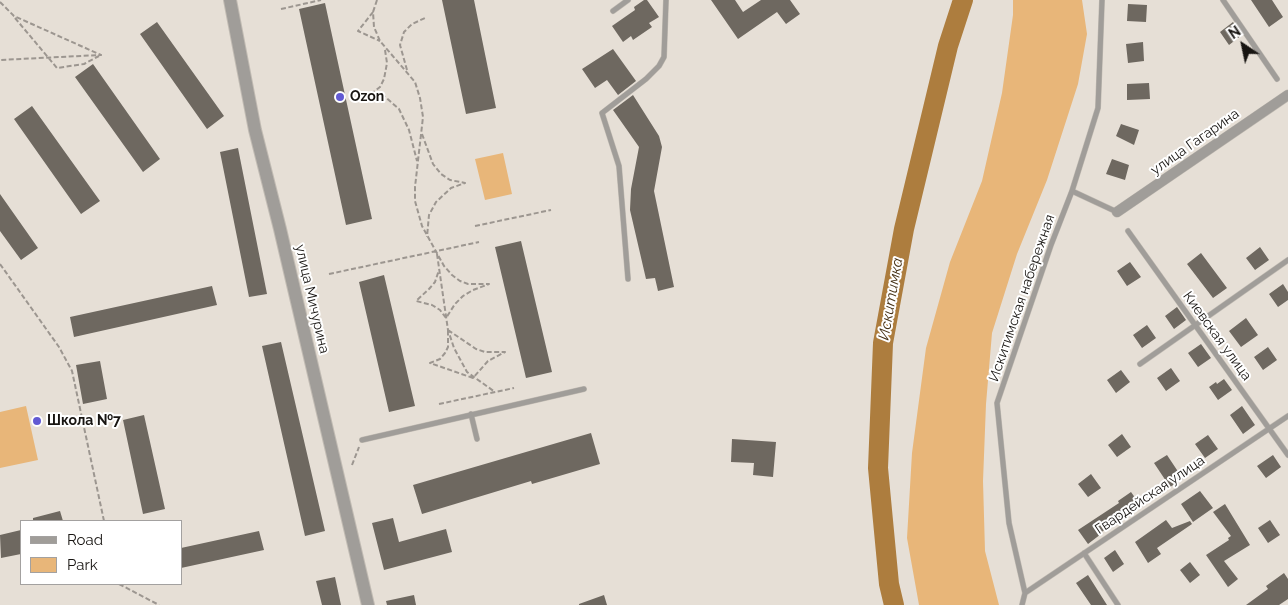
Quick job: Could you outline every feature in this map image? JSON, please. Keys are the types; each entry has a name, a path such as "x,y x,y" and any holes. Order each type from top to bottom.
{"street":[{"name":"улица Мичурина","path":"230,0 255,130 368,605"},
{"name":"улица Гагарина","path":"1117,212 1288,94"}],"lane":[{"path":"613,11 628,0"},
{"path":"628,278 620,166 602,113 646,79 659,66 664,57 666,0"},
{"name":"Искитимская набережная","path":"1022,605 1025,593 1009,523 997,403 1048,254 1072,192 1098,108 1102,0"},
{"path":"1223,0 1277,78"},
{"path":"1072,192 1117,212"},
{"name":"Киевская улица","path":"1128,231 1288,455"},
{"path":"1140,364 1288,260"},
{"path":"362,440 584,389"},
{"path":"471,414 477,439"},
{"name":"Гвардейская улица","path":"1025,593 1288,416"},
{"path":"1084,553 1118,605"}],"path":[{"path":"281,9 321,0"},
{"path":"377,0 373,12 358,31 380,41"},
{"path":"0,2 57,68 84,64 102,55"},
{"path":"373,12 374,27 380,41 415,82 420,98 423,117 415,201 422,226 444,266 460,281 468,284 489,284 463,296 446,318"},
{"path":"14,16 102,55"},
{"path":"407,73 400,45 404,32 412,24 425,18"},
{"path":"385,48 387,62 384,79 380,87 371,94 383,95 399,109 409,130 418,164"},
{"path":"0,60 102,55"},
{"path":"422,134 433,164 441,174 450,180 465,183 452,188 436,202 429,215 427,237"},
{"path":"475,226 551,210"},
{"path":"329,274 479,242"},
{"path":"436,252 448,330 462,364 473,378"},
{"path":"0,264 59,347 72,371 104,520"},
{"path":"439,270 435,282 416,301 432,305 440,310 446,318"},
{"path":"448,330 446,353 440,359 430,363 473,378 495,392"},
{"path":"448,330 476,350 505,352 488,361 473,378"},
{"path":"439,404 514,388"},
{"path":"352,465 362,440"},
{"path":"121,585 159,605"}],"green space":[{"path":"1013,0 1082,0 1087,34 1078,84 1047,180 1017,254 992,333 986,404 983,481 985,551 999,605 919,605 907,538 912,453 926,348 950,262 982,181 1002,93 1013,15"},
{"path":"503,153 512,194 485,200 475,159"},
{"path":"26,406 38,460 0,468 0,412"}],"building":[{"path":"442,0 474,0 496,108 466,114"},
{"path":"647,0 659,17 649,23 652,27 633,40 631,36 623,42 612,26 635,10 634,7"},
{"path":"711,0 735,0 743,12 761,0 790,0 800,14 786,24 777,12 738,39"},
{"path":"1251,0 1272,0 1283,17 1269,27"},
{"path":"325,3 372,219 346,225 299,9"},
{"path":"1128,4 1147,5 1146,22 1127,21"},
{"path":"157,22 224,116 207,129 140,34"},
{"path":"1233,22 1242,35 1229,45 1220,32"},
{"path":"1143,42 1144,61 1128,63 1126,44"},
{"path":"613,49 636,81 618,95 607,80 595,88 582,69"},
{"path":"93,64 160,159 143,172 75,77"},
{"path":"1149,83 1150,99 1127,100 1127,84"},
{"path":"633,95 659,136 662,147 654,191 674,287 658,291 655,278 646,279 630,210 631,189 639,147 613,110"},
{"path":"32,106 100,201 81,214 14,119"},
{"path":"1121,124 1139,130 1134,145 1116,136"},
{"path":"238,148 267,294 249,297 220,152"},
{"path":"1112,159 1129,165 1125,180 1106,174"},
{"path":"0,194 38,248 21,260 0,231"},
{"path":"521,241 552,372 526,378 495,247"},
{"path":"1260,247 1269,260 1255,270 1246,258"},
{"path":"1201,253 1227,288 1213,298 1187,264"},
{"path":"1130,262 1141,277 1127,286 1117,271"},
{"path":"384,275 415,406 389,412 359,282"},
{"path":"1283,284 1288,292 1288,300 1278,307 1269,294"},
{"path":"212,286 217,305 74,337 70,317"},
{"path":"1177,307 1186,320 1174,329 1165,316"},
{"path":"1246,318 1258,335 1241,347 1229,331"},
{"path":"1147,325 1156,338 1142,348 1133,335"},
{"path":"281,342 325,531 305,536 262,346"},
{"path":"1201,344 1211,358 1198,367 1188,353"},
{"path":"1268,347 1277,360 1263,370 1254,357"},
{"path":"100,361 107,399 83,404 76,365"},
{"path":"1171,368 1180,381 1166,391 1157,378"},
{"path":"1121,370 1130,382 1116,393 1107,380"},
{"path":"1224,379 1232,390 1218,400 1209,387"},
{"path":"1242,406 1255,425 1243,434 1230,415"},
{"path":"144,415 165,509 143,514 123,420"},
{"path":"591,433 600,464 532,484 531,481 422,514 413,485"},
{"path":"1122,434 1131,447 1117,457 1108,445"},
{"path":"1208,435 1218,449 1205,458 1195,444"},
{"path":"732,439 776,442 773,477 753,475 754,463 731,462"},
{"path":"1167,455 1183,479 1170,487 1154,463"},
{"path":"1273,455 1281,467 1266,478 1257,466"},
{"path":"1091,474 1101,488 1088,497 1078,484"},
{"path":"1200,491 1213,508 1193,522 1181,504"},
{"path":"1131,492 1141,506 1100,533 1088,544 1078,530 1119,503 1118,501"},
{"path":"1225,504 1250,545 1224,561 1238,579 1228,587 1206,555 1229,540 1228,538 1231,536 1213,512"},
{"path":"60,511 63,520 33,520 33,518"},
{"path":"393,518 399,542 446,529 452,552 384,570 372,523"},
{"path":"1166,520 1172,528 1190,521 1192,524 1157,548 1161,554 1148,563 1135,542"},
{"path":"1270,520 1280,535 1268,543 1258,528"},
{"path":"20,530 20,554 1,558 0,535"},
{"path":"259,531 264,550 182,568 182,548"},
{"path":"1115,550 1124,564 1113,572 1104,558"},
{"path":"1190,562 1200,575 1190,583 1180,570"},
{"path":"1284,573 1288,579 1288,599 1279,605 1246,605 1268,589 1266,586"},
{"path":"1088,575 1107,605 1091,605 1076,583"},
{"path":"335,577 341,605 322,605 316,581"},
{"path":"414,595 416,605 387,605 386,601"},
{"path":"604,595 607,605 579,605 579,604"}],"waterway":[{"name":"Искитимка","path":"894,605 889,584 878,468 883,343 904,229 948,46 963,0"}],"place":[{"name":"Ozon","path":"340,97"},
{"name":"Школа №7","path":"37,421"}]}
